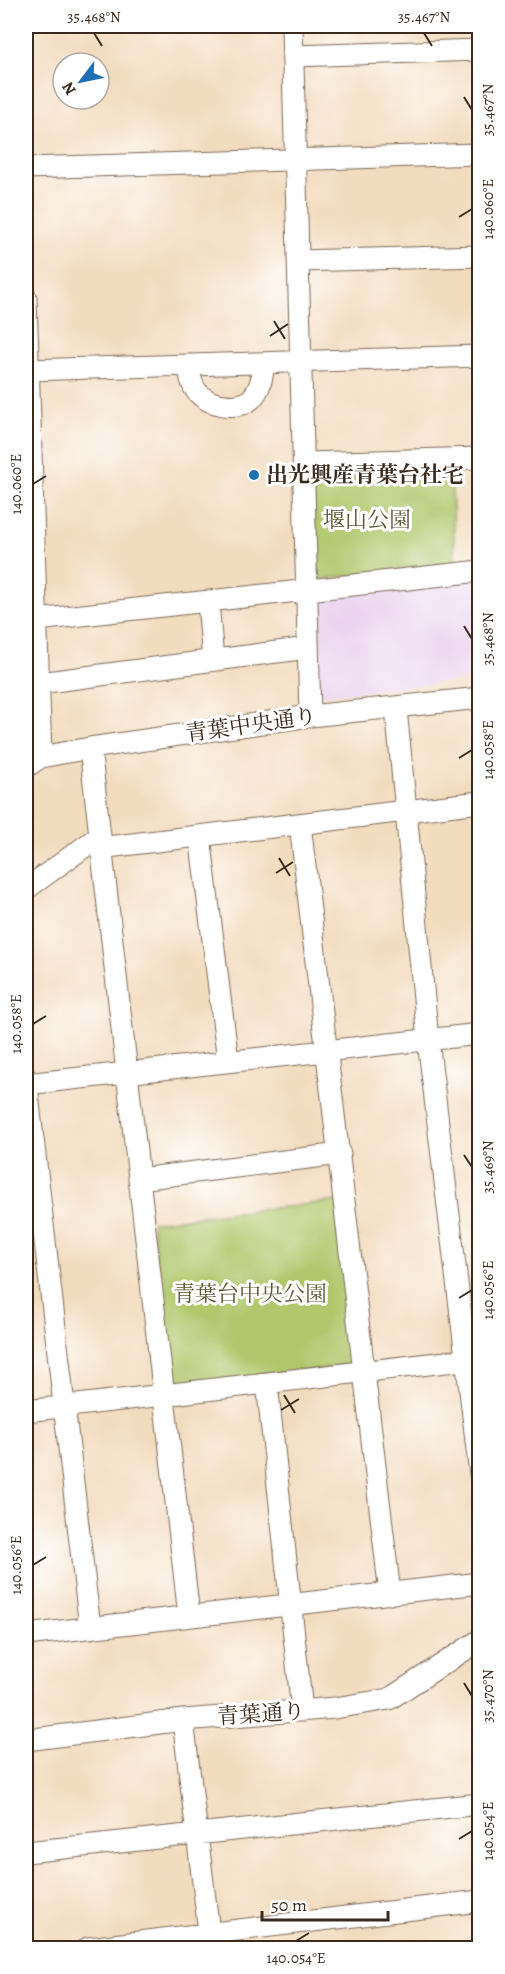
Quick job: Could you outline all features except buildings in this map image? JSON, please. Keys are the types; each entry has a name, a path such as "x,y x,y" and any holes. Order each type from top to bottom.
{"street":[{"path":"292,26 310,716"},
{"path":"293,56 480,50"},
{"path":"26,168 480,154"},
{"path":"298,261 480,256"},
{"path":"26,298 29,474 39,683 33,762"},
{"path":"28,370 480,356"},
{"path":"189,366 191,379 198,393 212,401 230,406 249,400 261,385 264,364"},
{"path":"305,463 480,458"},
{"path":"37,620 480,571"},
{"path":"208,602 213,660"},
{"path":"39,683 308,648"},
{"name":"青葉中央通り","path":"33,762 90,748 310,716 480,698"},
{"path":"396,708 428,1040 473,1359 479,1468"},
{"path":"90,748 189,1616"},
{"path":"26,889 99,842 200,836 480,802"},
{"path":"300,824 390,1594"},
{"path":"200,836 228,1061"},
{"path":"26,1084 480,1034"},
{"path":"26,1078 90,1628"},
{"path":"139,1179 340,1154"},
{"path":"26,1411 473,1359"},
{"path":"267,1383 302,1711"},
{"path":"26,1635 480,1583"},
{"name":"青葉通り","path":"26,1740 183,1720 302,1711 389,1699 480,1640"},
{"path":"183,1720 210,1941"},
{"path":"26,1852 480,1804"},
{"path":"88,1948 210,1941 480,1901"}],"shaded area":[{"path":"479,578 479,679 319,696 316,601 320,596"}],"green space":[{"name":"堰山公園","path":"451,465 455,563 322,579 315,573 312,475 319,468"},
{"name":"青葉台中央公園","path":"337,1201 357,1358 350,1366 176,1386 170,1380 152,1222"}],"place":[{"name":"出光興産青葉台社宅","path":"254,475"}]}
